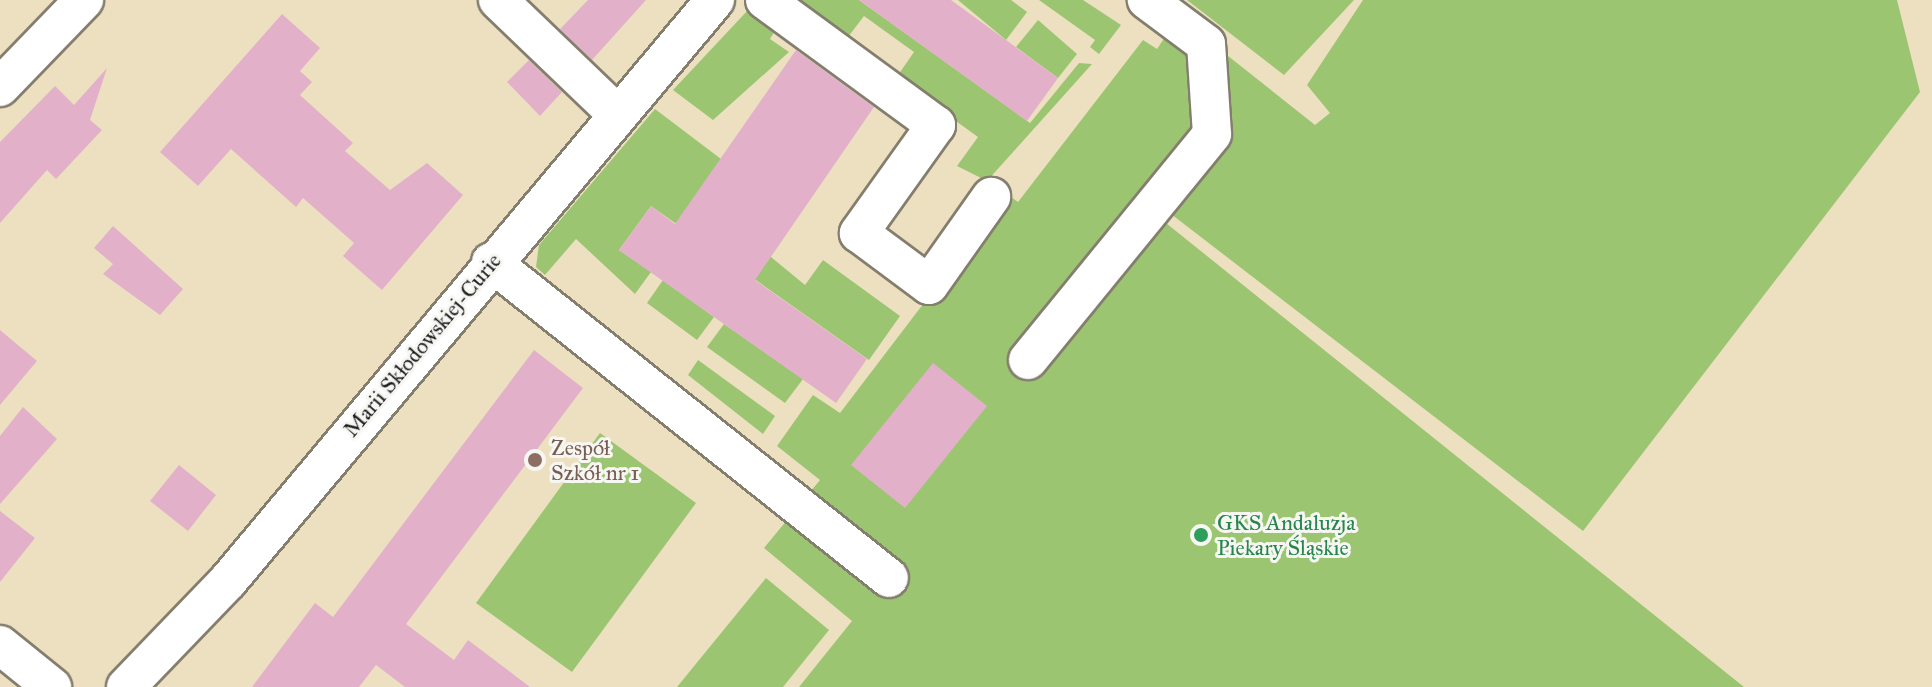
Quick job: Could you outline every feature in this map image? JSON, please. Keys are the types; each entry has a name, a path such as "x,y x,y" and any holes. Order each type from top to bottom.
{"street":[{"path":"0,87 84,0"},
{"path":"498,0 617,114"},
{"name":"Marii Skłodowskiej-Curie","path":"126,687 228,581 491,262 715,0"},
{"path":"765,0 936,125 859,233 929,285 991,197"},
{"path":"1028,360 1212,134 1206,44 1147,0"},
{"path":"491,262 889,578"},
{"path":"0,645 52,687"}],"green space":[{"path":"790,0 859,0 1030,123 1079,63 1092,64 987,181 957,166 978,137 896,78 914,52 864,16 845,41"},
{"path":"958,0 1011,0 1027,12 1006,40"},
{"path":"1039,0 1083,0 1121,25 1099,54 1090,47 1095,40"},
{"path":"1187,0 1354,0 1284,75"},
{"path":"1363,0 1897,0 1920,92 1583,531 1171,214 1218,48 1315,125 1330,113 1307,85"},
{"path":"749,9 778,26 770,39 789,52 713,120 673,90"},
{"path":"1038,20 1077,54 1058,78 1016,47"},
{"path":"1171,28 1190,41 1204,123 1146,207 1744,687 799,687 852,621 764,548 820,480 777,446 813,395 840,413 1007,194 1018,202 1143,40 1157,49"},
{"path":"655,109 721,159 771,257 805,285 823,260 900,316 869,360 651,206 619,250 651,272 635,294 576,239 545,275 536,267 539,245"},
{"path":"663,280 714,317 697,340 647,303"},
{"path":"724,324 803,379 785,403 707,347"},
{"path":"698,360 775,416 763,434 688,375"},
{"path":"600,433 696,503 572,672 476,603"},
{"path":"766,578 829,630 783,687 677,687"}],"building":[{"path":"588,0 646,0 592,60 560,29"},
{"path":"859,0 951,0 1058,78 1027,121"},
{"path":"282,14 320,48 300,71 312,82 300,95 353,143 345,151 390,190 427,163 463,195 382,290 343,256 354,243 303,198 296,207 231,149 198,186 160,152"},
{"path":"796,50 874,107 755,280 867,359 836,403 619,250 651,206 675,224"},
{"path":"529,60 562,92 540,116 507,82"},
{"path":"107,68 90,120 102,130 56,179 47,170 0,223 0,142 55,86 74,105"},
{"path":"113,226 183,289 160,315 103,274 113,264 94,248"},
{"path":"0,330 37,361 0,405"},
{"path":"534,350 583,388 406,624 454,660 468,640 530,687 405,687 376,665 359,687 252,687 315,603 333,617"},
{"path":"933,363 987,406 905,508 851,465"},
{"path":"23,407 57,439 0,504 0,436"},
{"path":"179,465 216,495 188,531 150,501"},
{"path":"0,511 35,538 0,582"}],"place":[{"name":"Zespół Szkół nr 1","path":"535,460"},
{"name":"GKS Andaluzja Piekary Śląskie","path":"1201,535"}]}
